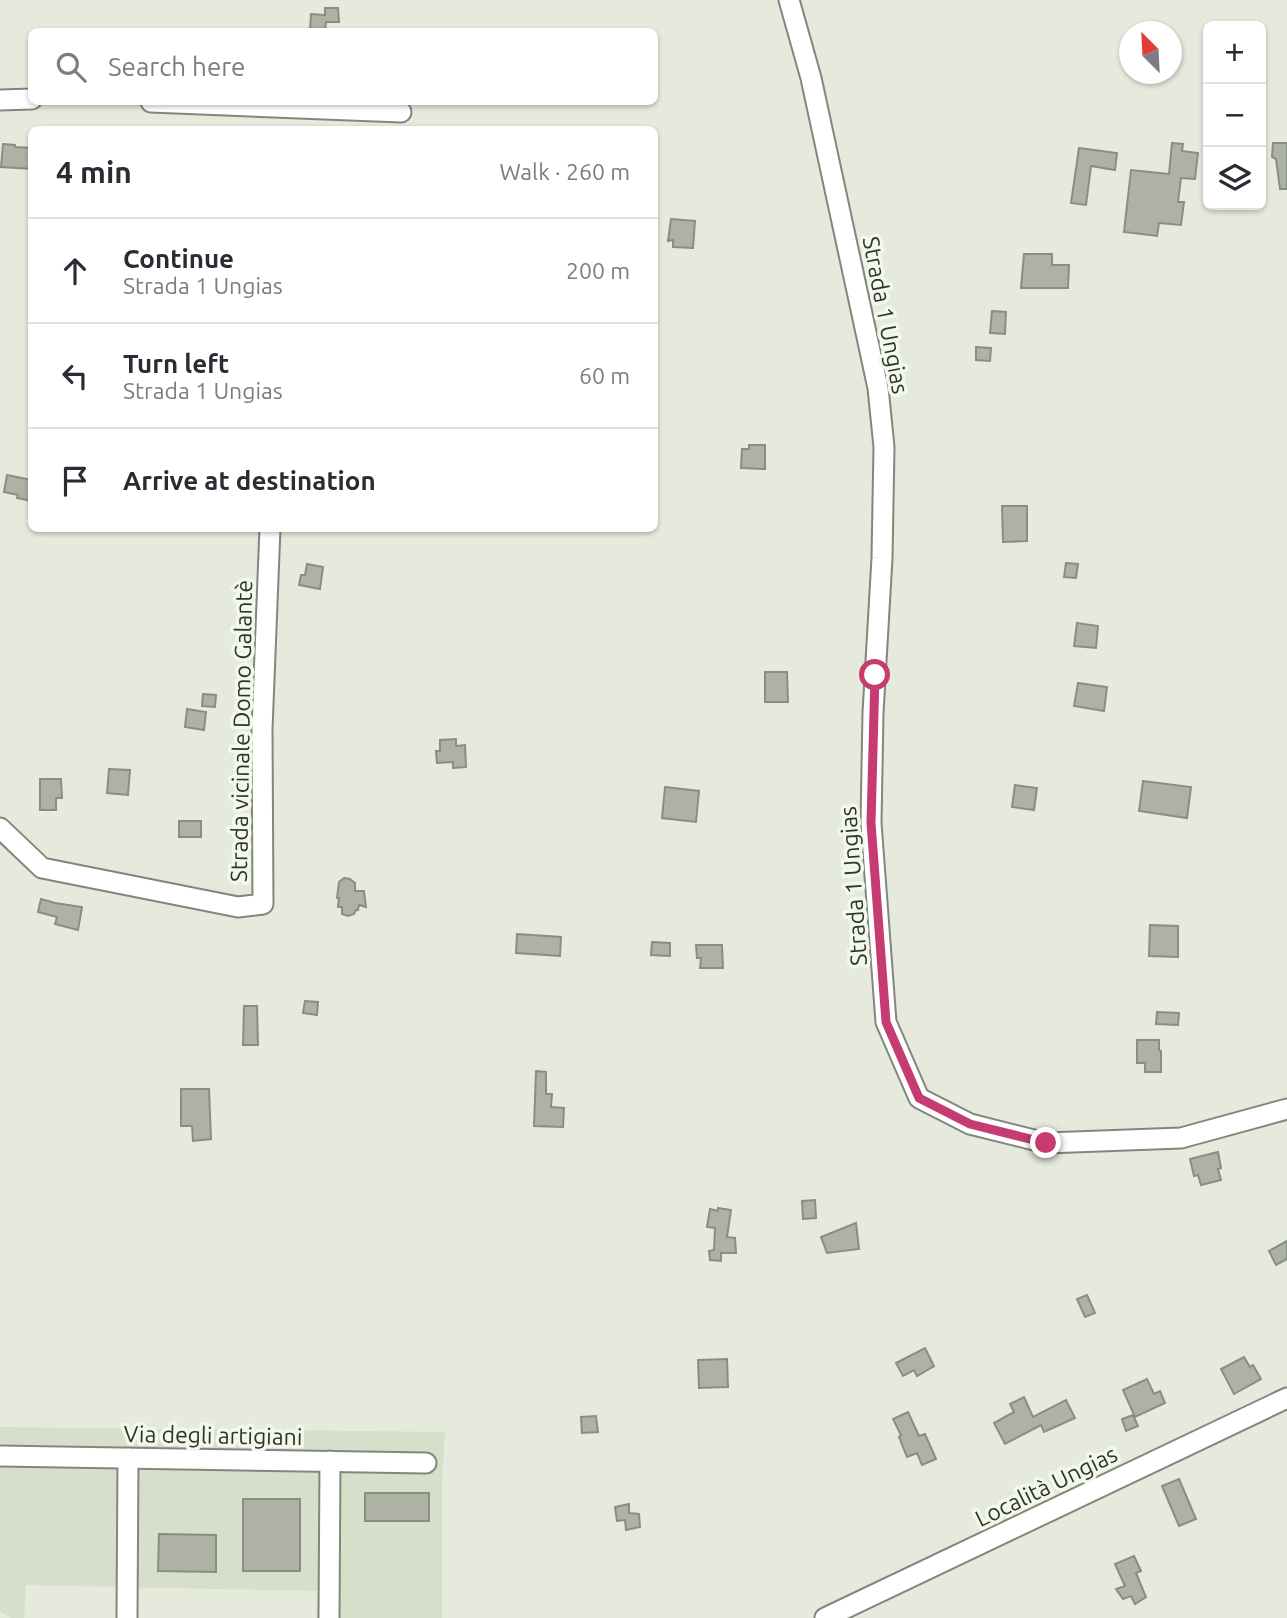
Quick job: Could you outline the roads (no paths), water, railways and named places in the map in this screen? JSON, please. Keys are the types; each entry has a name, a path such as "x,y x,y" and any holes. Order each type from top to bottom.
{"street":[{"name":"Strada 1 Ungias","path":"789,0 811,78 878,388 884,447 871,823 886,1022 919,1098 970,1124 1046,1143 1181,1138 1287,1109"},
{"path":"0,100 28,99"},
{"path":"225,105 401,112"},
{"name":"Strada vicinale Domo Galantè","path":"0,828 42,868 238,907 263,904 262,729 270,532"},
{"name":"Località Ungias","path":"825,1618 1287,1398"},
{"name":"Via degli artigiani","path":"0,1456 426,1463"},
{"path":"127,1618 128,1458"},
{"path":"329,1618 330,1461"}]}
